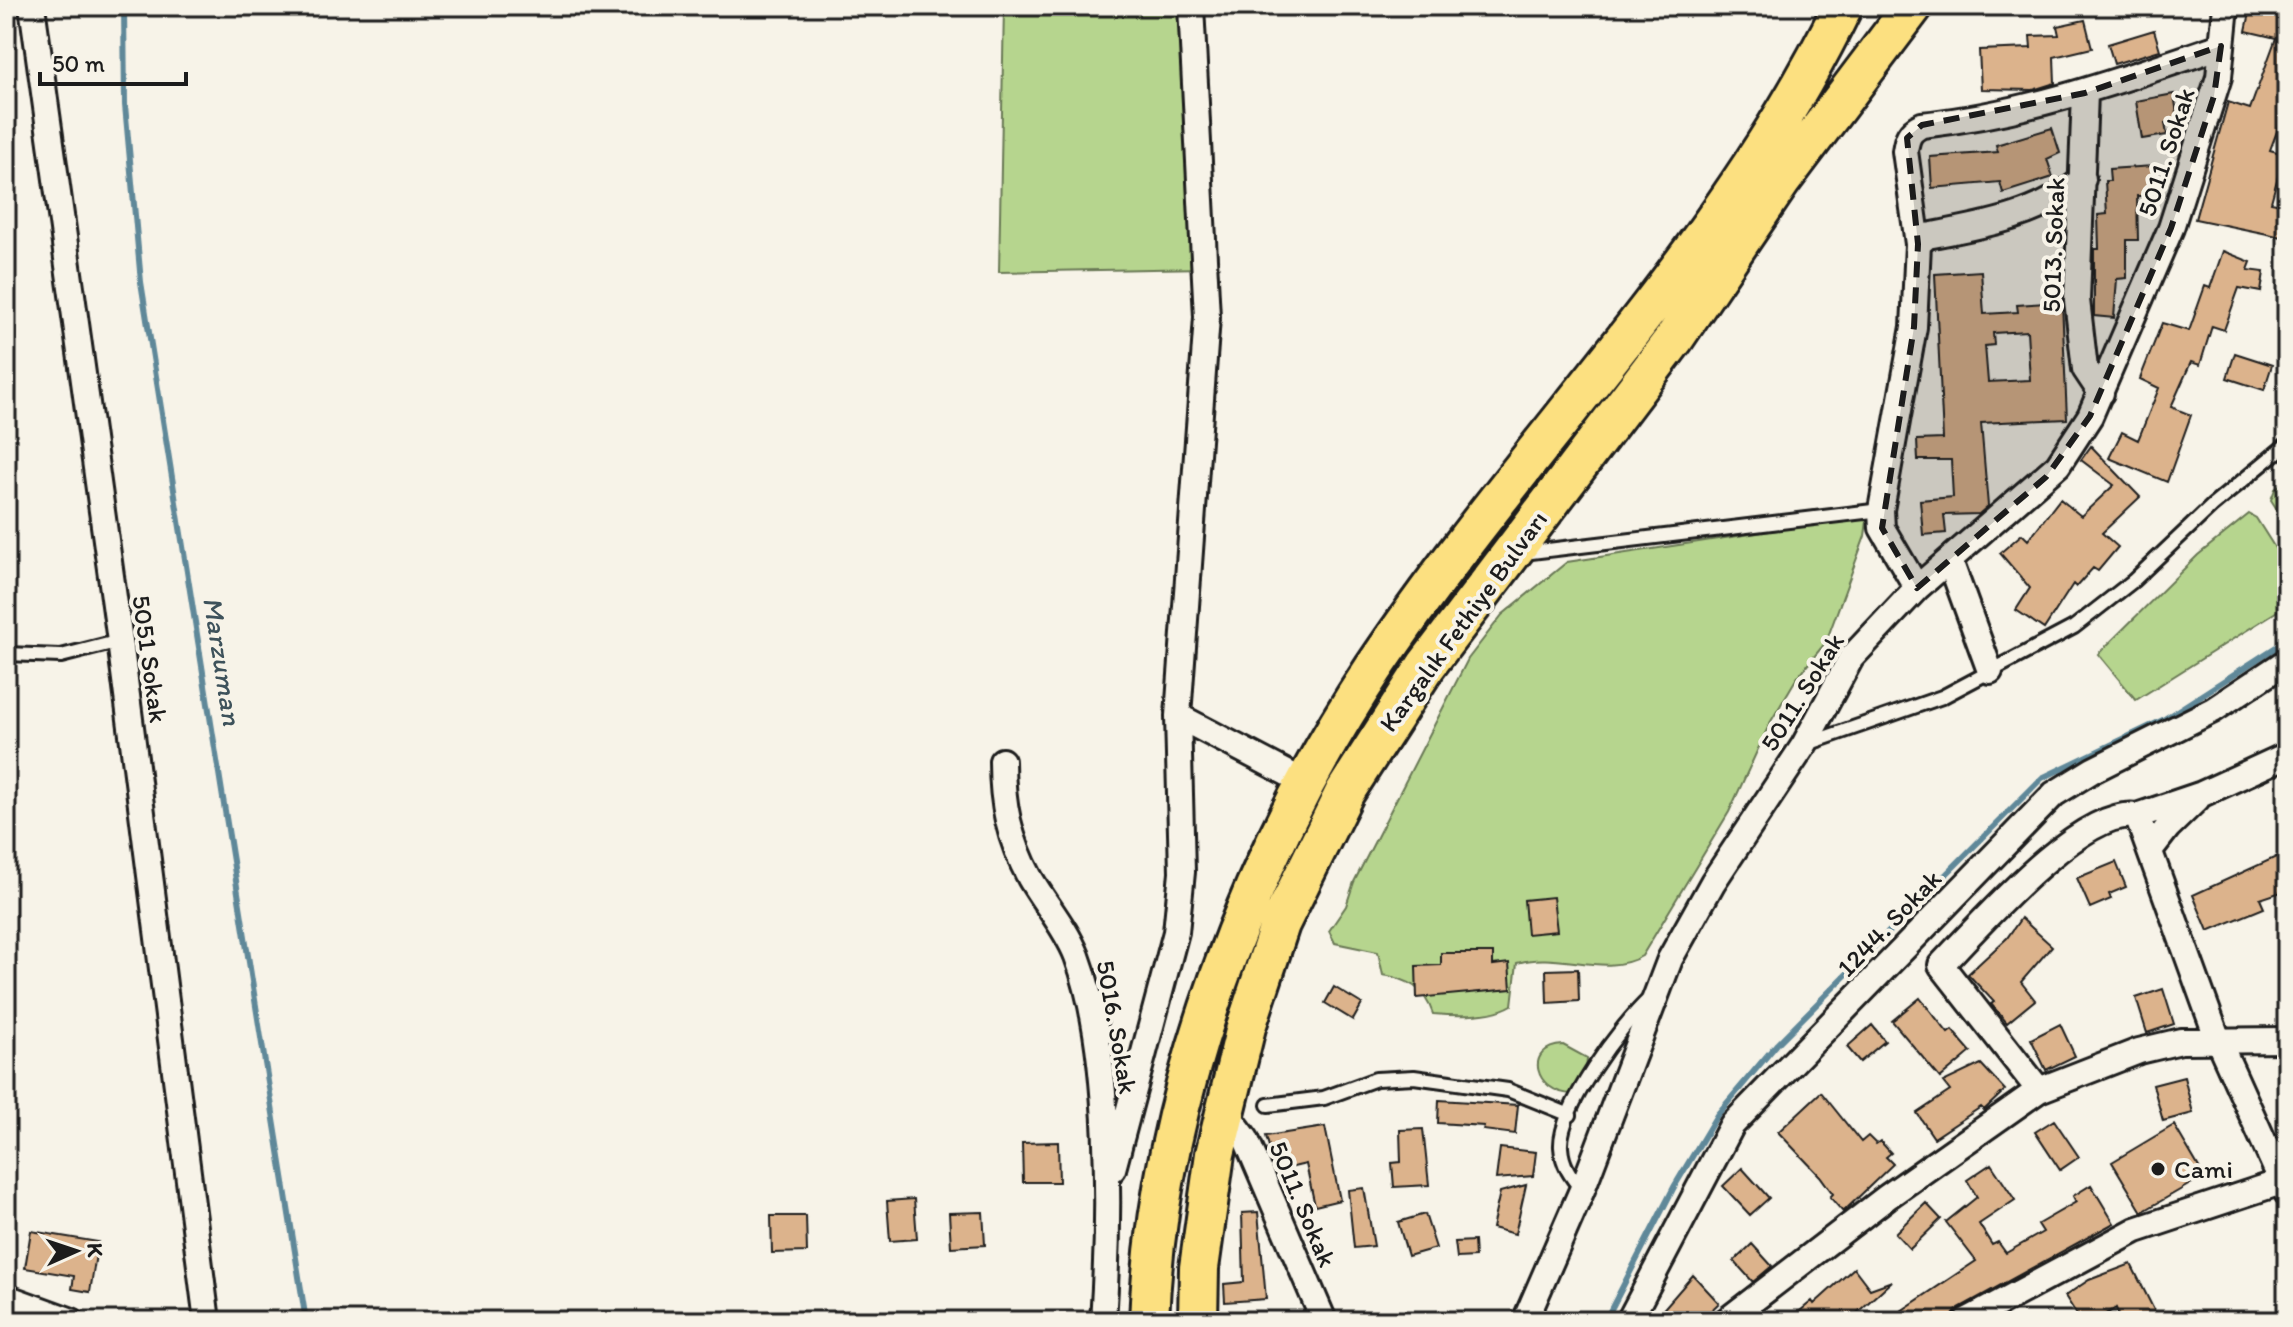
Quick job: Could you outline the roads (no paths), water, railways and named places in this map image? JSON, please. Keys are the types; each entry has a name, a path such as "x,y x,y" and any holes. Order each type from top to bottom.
{"highway":[{"name":"Kargalık Fethiye Bulvarı","path":"1149,1321 1162,1203 1183,1094 1221,970 1269,859 1308,784 1374,669 1709,227 1781,116 1843,6"},
{"name":"Kargalık Fethiye Bulvarı","path":"1198,1321 1204,1224 1225,1111 1263,973 1304,870 1383,730 1426,666 1674,339 1781,181 1913,6"}],"street":[{"name":"5051 Sokak","path":"32,6 120,641 207,1321"},
{"path":"1105,1199 1176,932 1182,872 1178,716 1207,317 1191,6"},
{"name":"5011. Sokak","path":"1525,1321 1582,1190 1657,991 1713,882 1804,745 1851,658 1917,588 2058,465 2077,439 2101,393 2171,228 2214,96 2226,6"},
{"path":"1917,588 1882,528 1881,510 1911,356 1918,244 1905,151 1912,130 2085,93 2221,46"},
{"name":"5013. Sokak","path":"2085,93 2077,300 2085,369 2101,393"},
{"path":"1918,244 1927,236 2036,209 2065,196 2083,179"},
{"path":"1950,561 1990,671"},
{"name":"1244. Sokak","path":"1629,1321 1732,1125 2054,794 2093,770 2213,710 2287,661"},
{"path":"1178,716 1308,784"},
{"path":"2039,1090 1941,965 2021,881 2082,834 2113,817 2137,816 2202,794 2287,755"},
{"name":"5016. Sokak","path":"1002,761 1002,798 1007,822 1030,878 1076,955 1084,982 1103,1114 1103,1321"},
{"path":"2151,849 2162,833 2202,794"},
{"path":"1966,1321 2136,1230 2286,1185 2218,1040 2137,816"},
{"path":"1736,1317 1887,1197 2039,1090 2139,1051 2181,1041 2287,1040"},
{"name":"5011. Sokak","path":"1225,1111 1246,1139 1324,1321"},
{"path":"6,1297 72,1321"}],"lane":[{"path":"1804,745 1924,704 2074,627 2133,581 2212,506 2287,444"},
{"path":"1511,555 1881,510"},
{"path":"6,654 61,656 120,641"},
{"path":"1582,1190 1569,1175 1563,1160 1561,1145 1570,1115 1616,1033 1657,991"},
{"path":"1268,1105 1324,1098 1376,1079 1414,1077 1508,1090 1570,1115"}],"waterway":[{"name":"Marzuman","path":"124,6 125,105 141,282 306,1321"},
{"path":"1605,1321 1674,1187 1717,1115 1777,1044 2042,778 2163,720 2287,640"}],"place":[{"name":"Cami","path":"2158,1169"}]}
